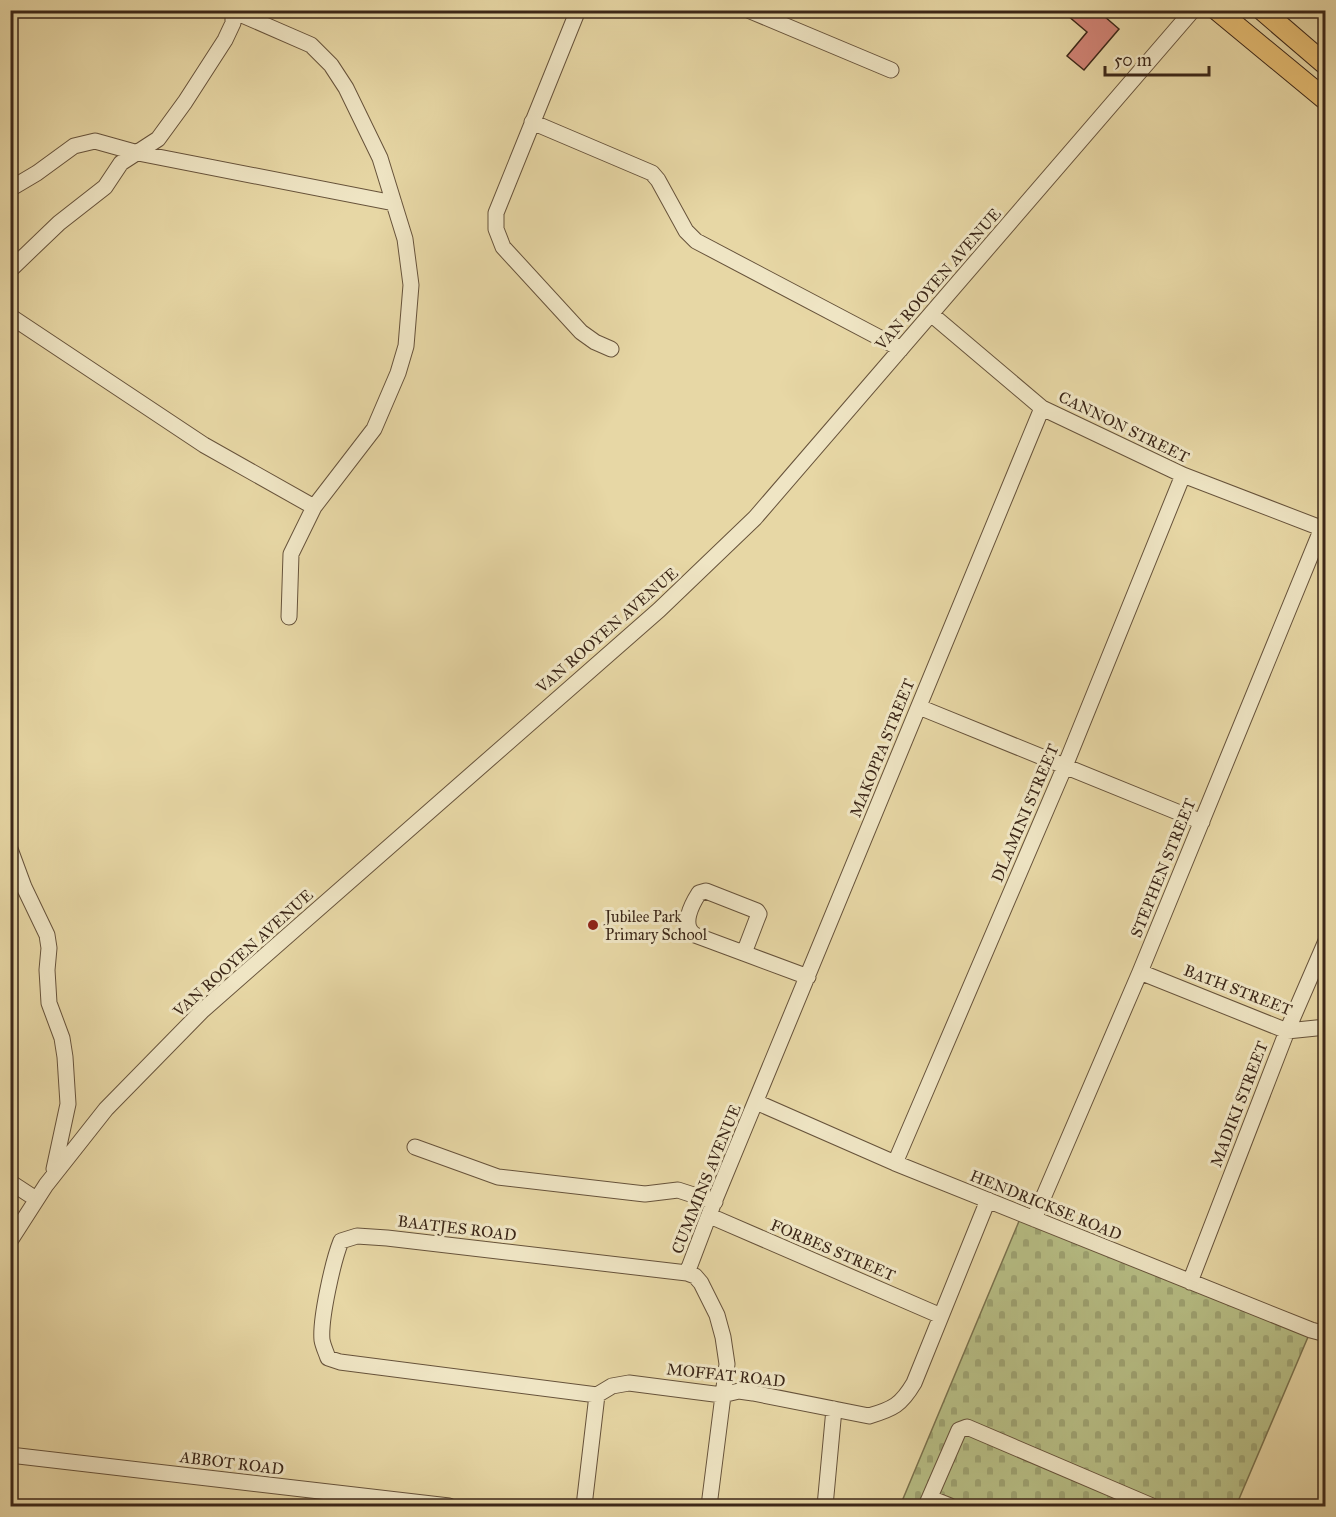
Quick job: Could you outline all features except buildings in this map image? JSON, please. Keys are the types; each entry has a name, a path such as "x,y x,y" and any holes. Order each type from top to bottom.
{"main road":[{"path":"1217,10 1326,100"},
{"path":"1262,10 1326,65"}],"street":[{"path":"578,10 495,220 498,237 503,247 581,332 611,349"},
{"path":"748,10 891,70"},
{"name":"VAN ROOYEN AVENUE","path":"10,1241 53,1175 106,1109 203,1010 581,679 718,555 755,518 1193,10"},
{"path":"10,270 58,223 105,188 121,163 158,139 225,40 233,23 233,11 311,45 331,65 363,120 380,158 405,239 411,285 406,346 398,373 374,429 314,507 291,555 289,617"},
{"path":"532,122 652,173 686,231 696,242 901,349"},
{"path":"10,189 38,173 74,146 95,141 138,153 394,203"},
{"name":"CANNON STREET","path":"931,314 1042,408 1183,475 1324,529"},
{"path":"10,316 204,445 314,507"},
{"name":"MAKOPPA STREET","path":"756,1102 1042,408"},
{"name":"DLAMINI STREET","path":"895,1163 1065,766 1183,475"},
{"name":"STEPHEN STREET","path":"1034,1219 1140,972 1324,529"},
{"path":"919,707 1202,822"},
{"path":"10,849 24,887 47,934 49,1003 62,1038 65,1057 68,1104 53,1175"},
{"path":"744,953 758,919 757,911 706,891 699,892 688,920 691,933 744,953 808,976"},
{"name":"MADIKI STREET","path":"1190,1282 1287,1031 1326,941"},
{"name":"BATH STREET","path":"1140,972 1287,1031 1326,1028"},
{"name":"HENDRICKSE ROAD","path":"756,1102 895,1163 1190,1282 1326,1334"},
{"name":"CUMMINS AVENUE","path":"709,1506 727,1364 717,1315 701,1283 695,1276 687,1273 756,1102"},
{"name":"FORBES STREET","path":"415,1147 498,1177 645,1194 678,1190 712,1209 941,1316"},
{"path":"10,1182 36,1199"},
{"name":"MOFFAT ROAD","path":"328,1358 340,1362 597,1395 612,1386 629,1383 722,1395 738,1391 869,1416 887,1410 906,1396 921,1368 988,1200"},
{"name":"BAATJES ROAD","path":"328,1358 322,1341 323,1324 337,1252 341,1241 357,1236 687,1273"},
{"path":"584,1506 597,1395"},
{"path":"825,1506 834,1409"},
{"path":"950,1506 928,1502 959,1431 967,1427 1152,1506"},
{"name":"ABBOT ROAD","path":"10,1455 449,1506"}],"green space":[{"path":"1022,1214 1311,1330 1236,1506 900,1506"}],"place":[{"name":"Jubilee Park Primary School","path":"593,925"}]}
